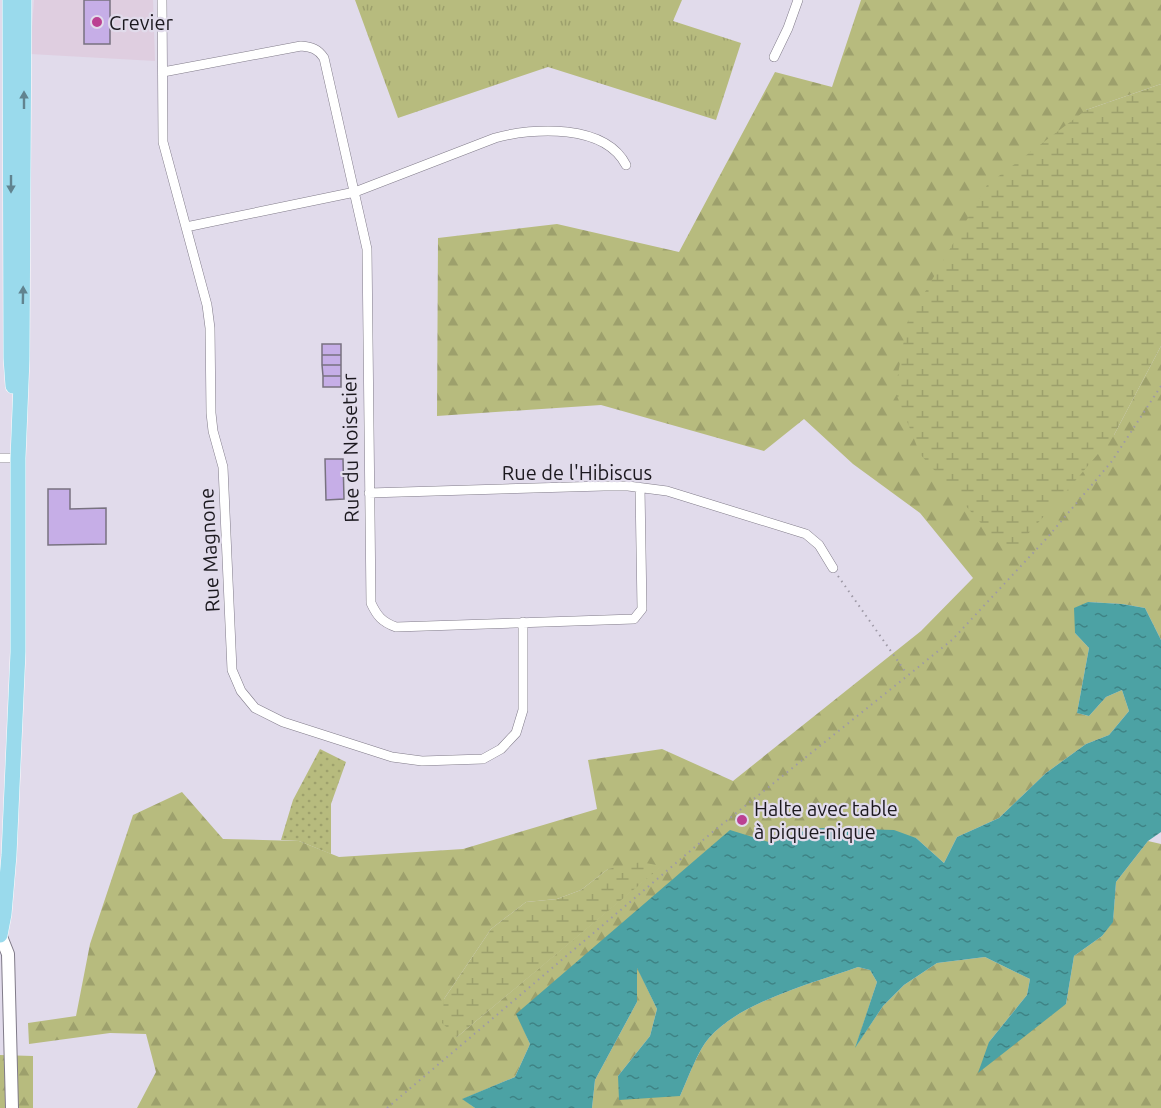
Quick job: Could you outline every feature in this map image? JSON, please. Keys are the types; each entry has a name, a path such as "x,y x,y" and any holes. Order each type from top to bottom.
{"main road":[{"path":"10,0 11,358 18,458"},
{"path":"0,935 13,784 18,652 24,0"}],"street":[{"name":"Rue Magnone","path":"162,0 163,142 207,305 210,328 211,413 213,431 223,467 232,670 241,691 255,708 283,722 392,757 422,761 483,759 501,749 516,733 524,710 524,622"},
{"path":"774,57 798,0"},
{"name":"Rue du Noisetier","path":"163,72 301,46 319,51 327,66 367,249 371,603 376,615 396,627 634,619 642,609 640,488"},
{"path":"186,227 355,192 495,138 529,131 559,131 594,138 614,148 626,165"},
{"path":"0,458 18,458"},
{"name":"Rue de l'Hibiscus","path":"369,493 604,486 667,491 806,534 819,545 833,568"},
{"path":"0,935 8,954 12,1108"}],"path":[{"path":"387,1108 715,830 952,640 1047,538 1112,460 1161,386"},
{"path":"833,568 908,675"}],"shaded area":[{"path":"34,0 153,0 155,61 30,54"}],"green space":[{"path":"355,0 682,0 673,21 741,43 716,120 548,67 398,118"},
{"path":"861,0 1161,0 1161,84 1086,110 1114,435 1161,346 1161,640 1145,608 1122,604 1088,602 1075,633 1089,648 1077,713 1089,716 1106,697 1122,690 1129,711 1109,735 1086,744 1046,773 999,818 957,837 944,863 916,838 806,830 772,843 517,1014 530,1044 515,1077 463,1099 475,1108 137,1108 156,1072 146,1034 110,1033 29,1044 28,1023 76,1016 90,944 133,815 182,792 223,839 299,841 339,857 463,849 597,809 588,760 662,749 733,781 921,631 973,578 920,513 853,464 804,419 764,451 601,405 437,416 438,238 557,224 679,252 775,72 832,87","holes":["661,866 457,1037 444,999 491,929 526,902 557,899 581,890 608,869"]},
{"path":"1161,84 1161,346 1114,435 1009,555 920,454 895,391 907,323 987,185 1086,110"},
{"path":"320,749 346,762 331,804 331,854 299,841 281,840 293,800"},
{"path":"1148,841 1161,844 1161,1108 592,1108 595,1080 637,1002 637,967 657,1009 650,1036 618,1076 680,1096 701,1051 709,1038 722,1025 778,995 858,967 870,970 877,982 856,1046 883,1006 904,985 937,963 985,957 1030,979 1027,995 989,1042 1066,1004 1074,956 1102,936 1113,921 1116,882"},
{"path":"640,862 662,866 457,1037 442,1023 444,999 491,929 526,902 557,899 581,890 608,869"},
{"path":"0,1055 33,1056 33,1108 0,1108"}],"water":[{"path":"1088,602 1145,608 1161,640 1161,832 1148,841 1116,882 1113,922 1102,936 1074,956 1066,1004 978,1073 989,1042 1027,995 1030,979 985,957 937,963 904,985 883,1006 855,1048 877,982 870,970 858,967 778,995 722,1025 709,1038 701,1051 680,1096 619,1100 618,1076 650,1036 657,1009 637,968 637,1002 595,1080 592,1108 475,1108 462,1099 515,1077 530,1044 516,1014 730,830 772,843 806,830 822,828 894,830 916,838 944,863 957,837 999,818 1046,773 1086,744 1109,735 1129,711 1122,690 1106,697 1089,716 1077,713 1089,648 1075,633 1074,608"}],"building":[{"name":"Crevier","path":"84,0 110,0 110,44 84,44"},
{"path":"322,344 341,344 341,355 322,355"},
{"path":"322,355 341,355 341,365 322,365"},
{"path":"322,365 341,365 341,376 323,376"},
{"path":"323,376 341,376 341,387 323,387"},
{"path":"325,459 343,459 344,499 326,500"},
{"path":"48,489 70,489 70,509 106,508 106,544 48,545"}],"place":[{"name":"Crevier","path":"97,22"},
{"name":"Halte avec table à pique-nique","path":"742,820"}]}
